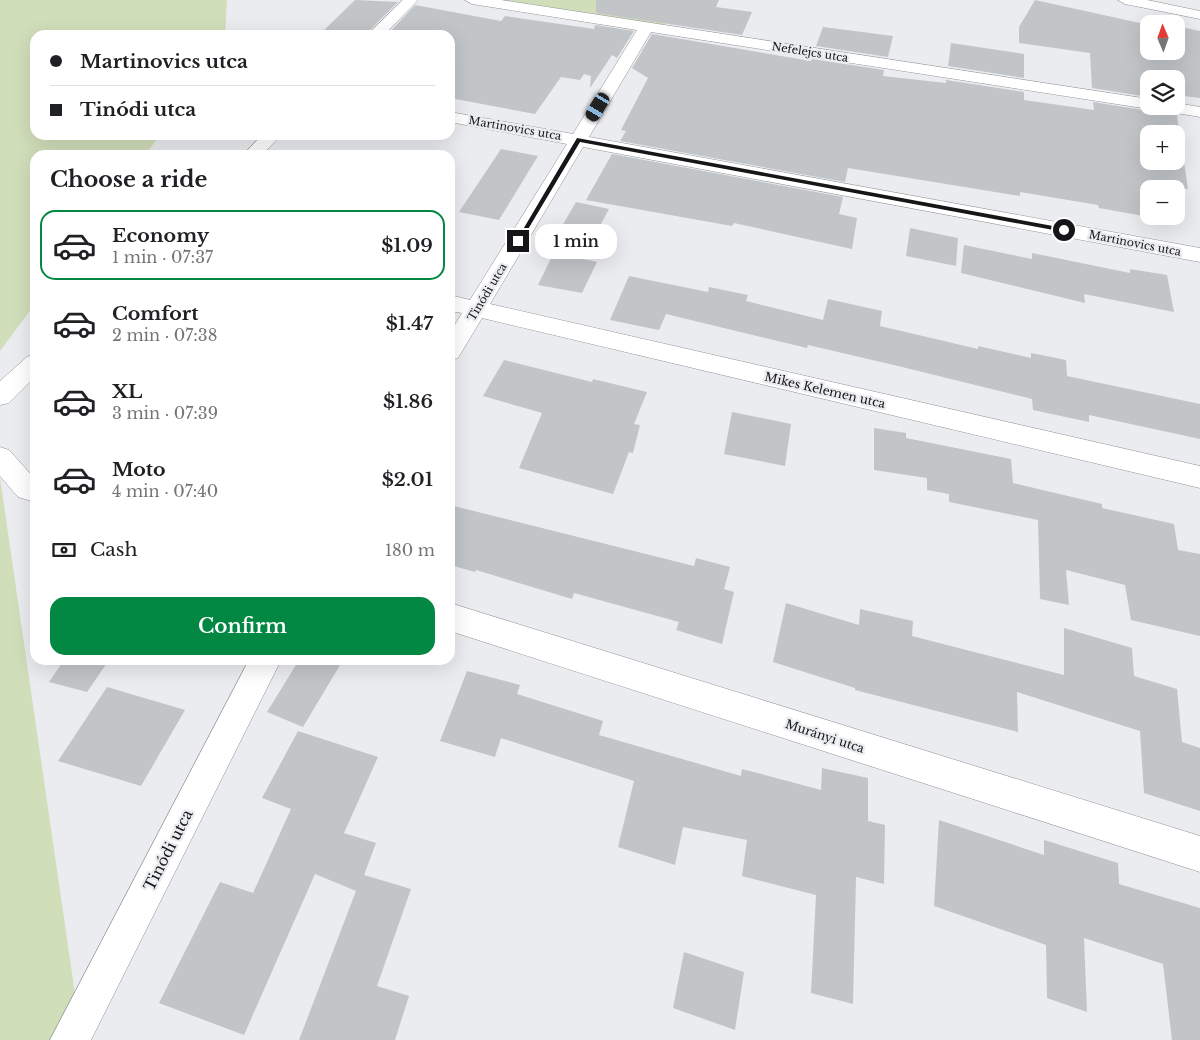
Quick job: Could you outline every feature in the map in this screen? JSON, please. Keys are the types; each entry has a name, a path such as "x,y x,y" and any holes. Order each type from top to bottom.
{"street":[{"path":"380,30 411,0"},
{"name":"Nefelejcs utca","path":"472,0 1140,103"},
{"path":"1125,0 1200,15"},
{"name":"Tinódi utca","path":"455,344 647,26"},
{"path":"1185,109 1200,112"},
{"name":"Martinovics utca","path":"455,118 1200,255"},
{"path":"257,150 267,140"},
{"name":"Mikes Kelemen utca","path":"455,304 1200,477"},
{"path":"0,396 30,368"},
{"path":"0,457 30,489"},
{"name":"Murányi utca","path":"455,619 1200,854"},
{"name":"Tinódi utca","path":"70,1040 263,665"}],"green space":[{"path":"0,0 227,0 225,30 30,30 30,140 156,140 149,150 30,150 30,311 0,351"},
{"path":"492,0 635,0 675,5 664,25"},
{"path":"0,478 81,1035 79,1040 0,1040"}],"building":[{"path":"355,0 398,2 370,30 324,30"},
{"path":"596,0 719,0 716,7 752,12 742,35 596,13"},
{"path":"1035,0 1140,23 1140,60 1185,60 1185,28 1200,31 1200,98 1185,96 1185,70 1140,70 1140,96 1092,88 1090,53 1019,43 1019,27"},
{"path":"415,5 501,21 505,16 594,29 595,25 634,31 617,58 612,55 590,88 591,76 584,74 580,80 561,77 535,114 455,99 455,30 392,30"},
{"path":"823,27 893,36 888,57 816,46"},
{"path":"652,34 811,61 812,59 884,70 883,76 946,83 946,80 1024,92 1024,100 1094,110 1093,102 1140,110 1140,115 1177,115 1178,125 1140,125 1140,170 1185,169 1188,189 1185,189 1185,180 1140,180 1140,215 1099,208 1098,205 1020,192 1020,196 848,168 845,182 620,141 626,131 621,130 648,78 632,68"},
{"path":"951,43 1024,54 1024,78 948,66"},
{"path":"501,149 538,156 499,220 459,212"},
{"path":"612,154 843,197 839,214 857,218 852,249 734,223 732,226 586,200"},
{"path":"576,202 609,209 582,259 597,262 582,293 538,285 563,234 558,233"},
{"path":"910,228 958,238 956,266 906,256"},
{"path":"964,245 1032,259 1032,253 1130,273 1130,269 1167,275 1174,312 1084,294 1085,303 961,273"},
{"path":"629,276 708,292 709,287 748,295 746,301 823,320 828,299 882,311 880,326 978,349 978,346 1031,358 1031,353 1066,360 1067,376 1200,404 1200,439 1089,415 1089,422 1033,410 1032,399 808,345 807,348 666,314 659,330 610,320"},
{"path":"504,360 592,382 593,379 647,392 634,424 640,425 633,453 629,452 613,494 519,468 542,413 483,396"},
{"path":"732,412 791,424 785,466 724,454"},
{"path":"874,428 906,433 906,438 1011,459 1013,483 1102,504 1102,508 1174,524 1178,550 1200,554 1200,636 1131,620 1125,585 1066,570 1069,605 1040,599 1038,520 949,502 949,494 927,490 927,478 874,470"},
{"path":"455,506 694,566 696,558 730,567 724,589 734,592 722,644 676,630 679,622 574,593 572,599 476,570 475,572 455,566"},
{"path":"786,603 859,625 860,609 913,621 912,636 1064,675 1064,628 1132,648 1134,676 1177,689 1182,742 1200,748 1200,811 1144,793 1140,731 1017,692 1018,732 855,690 855,688 773,662"},
{"path":"61,665 106,665 87,692 49,682"},
{"path":"296,665 340,665 303,727 267,712"},
{"path":"467,671 520,685 517,694 603,721 599,735 741,776 742,769 821,790 822,768 868,778 868,821 885,825 884,884 856,877 853,1004 811,993 816,895 742,876 747,840 683,827 675,865 618,847 634,781 501,738 495,757 440,741"},
{"path":"107,687 185,710 141,786 58,761"},
{"path":"298,731 378,757 344,833 376,843 364,875 411,889 377,986 409,996 395,1040 299,1040 356,891 315,874 244,1035 159,1003 220,882 253,893 291,809 262,798"},
{"path":"939,820 1044,855 1044,840 1118,863 1119,884 1200,908 1200,1040 1172,1040 1163,964 1084,938 1087,1012 1047,998 1046,945 934,906"},
{"path":"684,952 744,972 735,1030 673,1008"}],"route":[{"path":"518,241 579,140 1064,230"}]}
